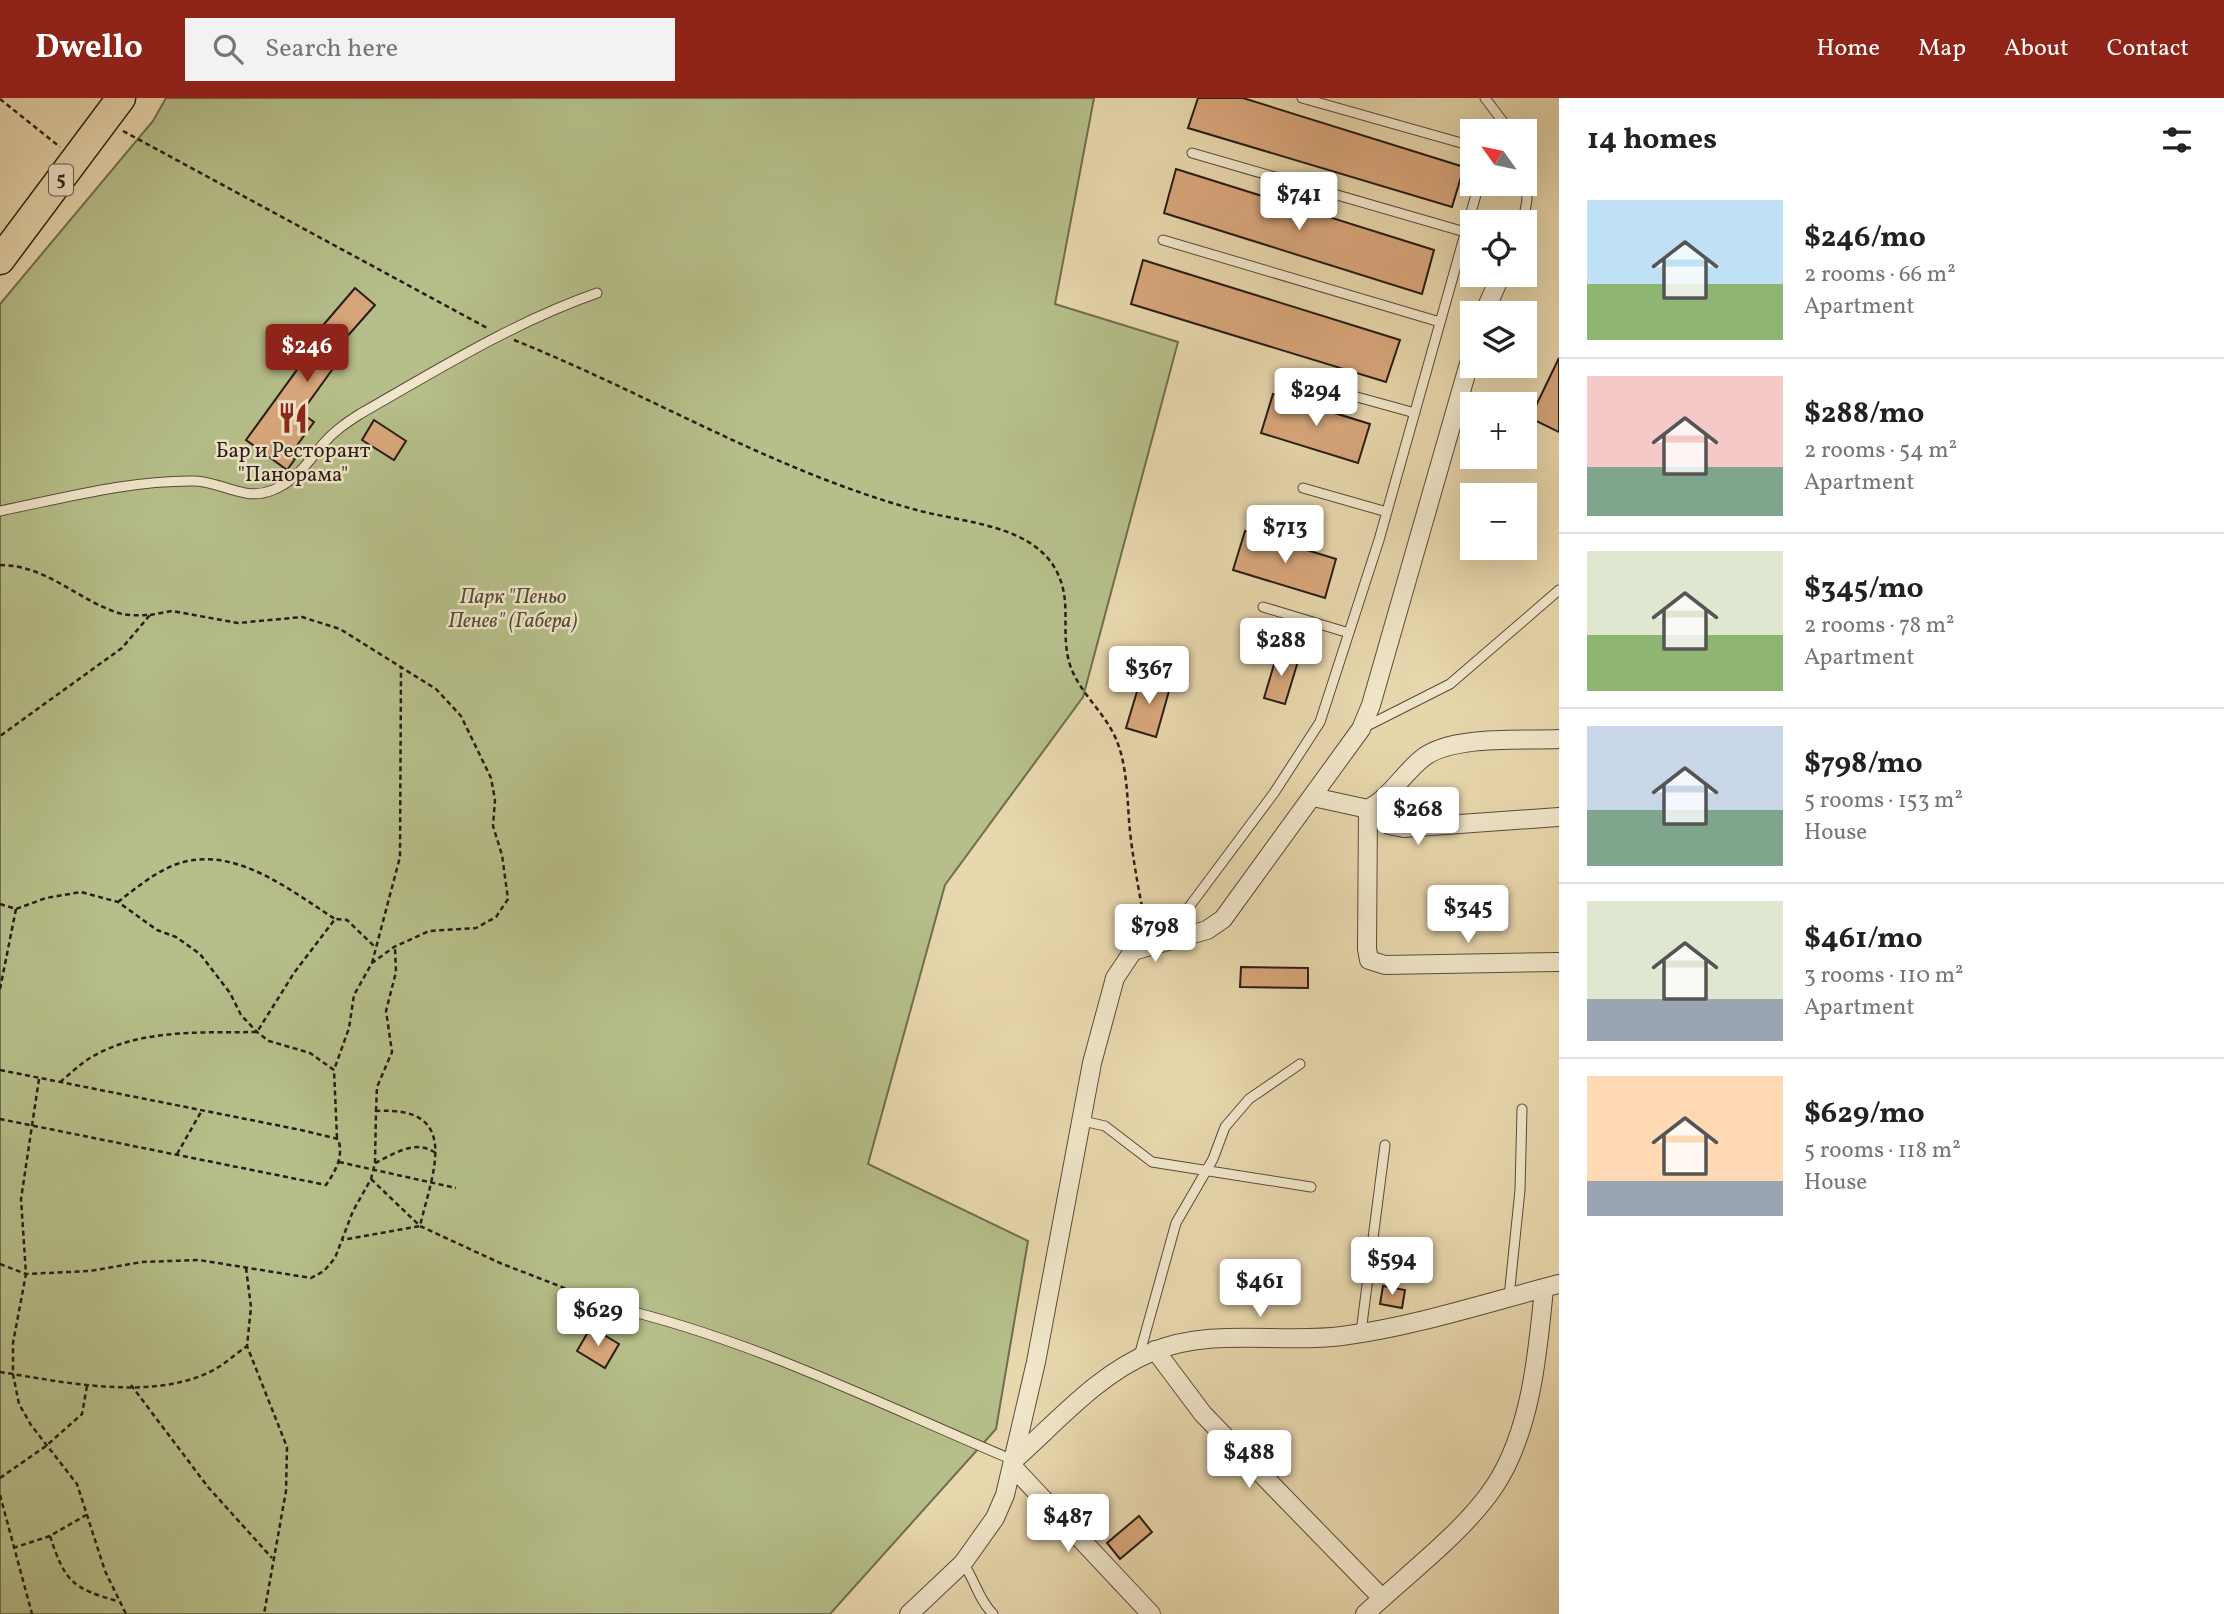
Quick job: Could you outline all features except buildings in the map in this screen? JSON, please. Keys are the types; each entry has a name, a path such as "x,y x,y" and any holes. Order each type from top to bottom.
{"main road":[{"name":"5","path":"0,260 121,98"}],"street":[{"path":"909,1614 962,1563 995,1518 1013,1463 1102,1017 1115,978 1123,962 1133,951 1207,930 1223,919 1361,729 1371,705 1465,378"},
{"path":"1368,809 1390,793 1426,756 1446,747 1559,739"},
{"path":"1312,797 1368,809 1388,825 1404,828 1559,817"},
{"path":"1368,809 1369,960 1385,965 1559,962"},
{"path":"1013,1463 1082,1400 1146,1354 1199,1341 1342,1336 1552,1286 1536,1361 1508,1461 1477,1509 1365,1614"},
{"path":"1146,1354 1382,1598"},
{"path":"1013,1463 1151,1614"}],"lane":[{"path":"1302,98 1460,143"},
{"path":"1485,98 1501,119"},
{"path":"1192,153 1460,231"},
{"path":"1163,240 1440,322"},
{"path":"1150,945 1189,907 1302,753 1320,722 1387,512 1460,250"},
{"path":"0,512 101,490 151,484 197,481 216,484 234,493 272,491 293,479 340,426 501,335 561,306 597,293"},
{"path":"1288,378 1415,412"},
{"path":"1303,488 1387,512"},
{"path":"1361,729 1450,684 1559,590"},
{"path":"1263,607 1349,633"},
{"path":"1146,1354 1176,1223 1206,1171 1224,1127 1237,1110 1300,1064"},
{"path":"1509,1297 1520,1190 1522,1109"},
{"path":"1083,1121 1105,1126 1152,1162 1311,1186"},
{"path":"1361,1332 1385,1145"},
{"path":"613,1307 674,1321 737,1343 1013,1463"},
{"path":"962,1563 972,1577 980,1601 993,1614"}],"path":[{"path":"0,99 76,160"},
{"path":"105,121 501,335 643,397 739,446 878,499 1013,535 1039,550 1052,563 1067,596 1069,662 1081,688 1115,737 1123,764 1135,876 1150,945"},
{"path":"0,565 15,565 44,573 123,614 150,615 172,611 238,623 302,617 340,629 436,689 461,716 491,778 495,800 493,826 502,855 508,899 496,916 476,928 429,931 394,947 372,963"},
{"path":"0,736 122,648 150,615"},
{"path":"0,1119 326,1185 339,1162 341,1149 338,1139 334,1070 349,1028 354,995 372,963 401,858 401,666"},
{"path":"118,902 150,878 179,863 210,860 241,864 335,919 347,920 375,947"},
{"path":"0,904 16,909 46,898 81,892 118,902 157,930 176,937 200,954 230,993 241,1015 257,1032 269,1041 310,1053 334,1070"},
{"path":"0,989 16,909"},
{"path":"257,1032 294,973 335,919"},
{"path":"0,1264 26,1274 90,1271 167,1261 199,1260 311,1278 324,1270 335,1258 353,1211 371,1179 373,1170 377,1087 392,1052 386,1011 396,972 394,947"},
{"path":"60,1082 91,1057 128,1043 176,1034 257,1032"},
{"path":"0,1070 338,1139"},
{"path":"39,1079 30,1126 22,1199 26,1274 13,1343 13,1374 19,1405 46,1446 63,1462 78,1484 117,1601 126,1614"},
{"path":"376,1111 402,1110 427,1122 435,1134 436,1153 420,1226"},
{"path":"177,1154 202,1111"},
{"path":"374,1163 415,1145 426,1146 436,1153"},
{"path":"339,1162 456,1188"},
{"path":"371,1179 420,1226 500,1263 613,1307"},
{"path":"342,1240 420,1226"},
{"path":"246,1268 251,1307 247,1346 287,1447 286,1491 264,1614"},
{"path":"0,1373 87,1386 187,1380 216,1369 247,1346"},
{"path":"131,1385 208,1487 272,1558"},
{"path":"0,1478 46,1446 82,1414 87,1386"},
{"path":"0,1495 32,1614"},
{"path":"13,1548 50,1536 87,1514"},
{"path":"50,1536 70,1583 117,1601"}],"green space":[{"name":"Парк \"Пеньо Пенев\" (Габера)","path":"166,98 1094,98 1055,304 1178,342 1083,697 945,885 868,1164 1028,1241 996,1429 830,1614 0,1614 0,304 153,121"}],"place":[{"name":"Бар и Ресторант \"Панорама\"","path":"293,418"}]}
